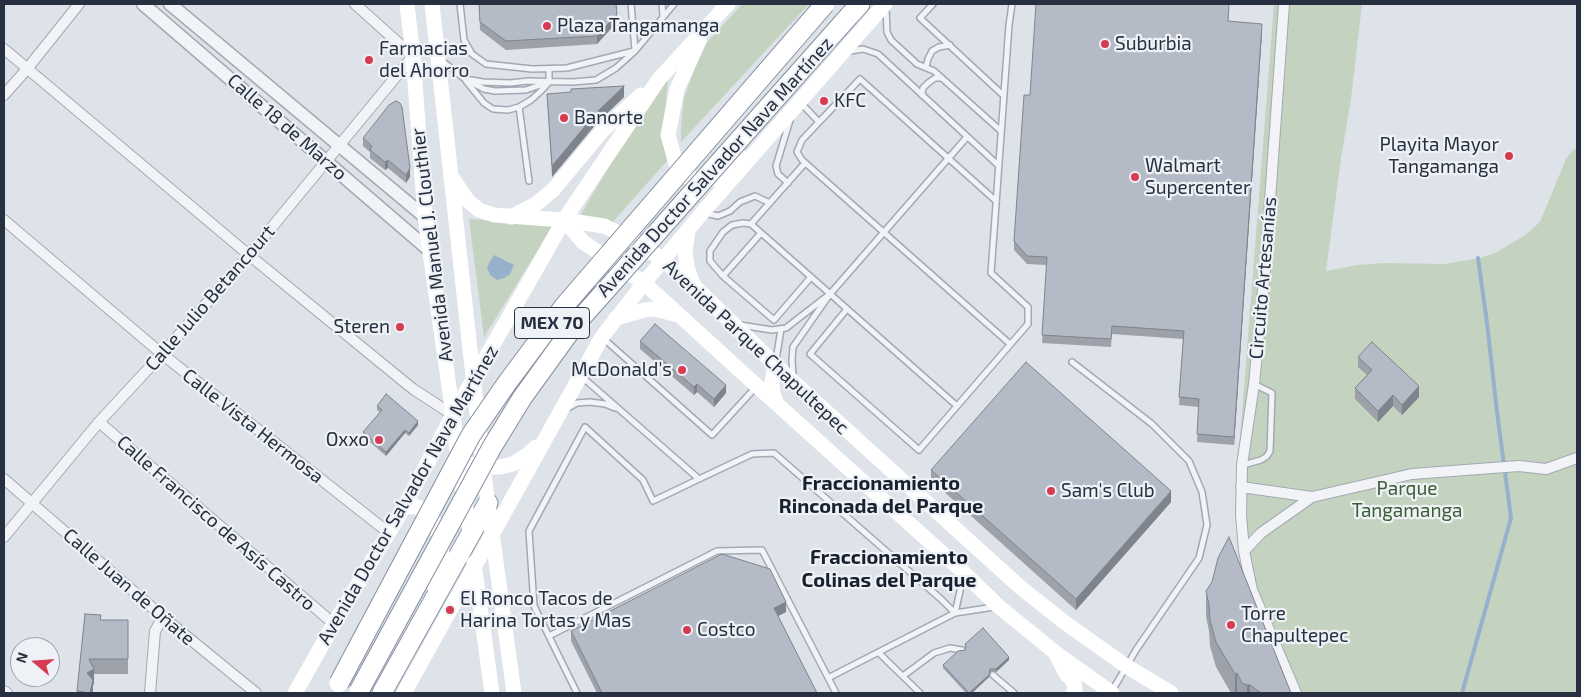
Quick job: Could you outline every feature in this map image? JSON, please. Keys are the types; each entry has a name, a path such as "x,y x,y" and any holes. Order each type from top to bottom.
{"highway":[{"name":"Avenida Doctor Salvador Nava Martínez","path":"336,688 471,435 506,382 565,305 825,4"},
{"name":"Avenida Doctor Salvador Nava Martínez","path":"358,692 492,447 522,398 574,326 854,10"},
{"path":"382,693 488,502"}],"main road":[{"name":"Avenida Manuel J. Clouthier","path":"407,4 429,250 492,693"},
{"name":"Avenida Manuel J. Clouthier","path":"432,4 475,379 483,467 514,693"},
{"name":"Avenida Doctor Salvador Nava Martínez","path":"295,693 404,507 453,415 564,220 659,79 728,4"},
{"name":"Avenida Doctor Salvador Nava Martínez","path":"404,693 602,337 702,212 886,4"},
{"path":"705,29 677,89 668,135 677,168 684,175 696,180 714,179 773,134"},
{"path":"413,56 438,59"},
{"path":"511,217 536,204 553,190 603,130 659,79"},
{"path":"451,176 468,201 480,210 494,216 564,220"},
{"name":"Avenida Parque Chapultepec","path":"564,220 604,226 635,241 662,260 694,286 793,382 1020,588 1126,666 1171,693"},
{"name":"Avenida Parque Chapultepec","path":"564,220 582,242 644,283 962,571 998,606 1056,653 1111,693"},
{"path":"688,230 685,251 687,267 694,286"},
{"path":"616,318 654,309 680,316"},
{"path":"775,365 772,383 773,394 778,405"},
{"path":"458,461 483,467 500,467 513,464 526,456 543,441"},
{"path":"404,507 418,507 431,515 438,530 442,554 439,578 421,622"},
{"path":"1056,653 1066,674 1074,682 1075,690 1073,693"}],"street":[{"path":"4,95 79,4"},
{"name":"Calle 18 de Marzo","path":"143,4 429,250"},
{"name":"Calle 18 de Marzo","path":"170,4 425,217"},
{"path":"355,4 413,56"},
{"name":"Circuito Artesanías","path":"1284,4 1265,270 1254,384 1242,465 1241,515 1244,551 1252,590 1296,693"},
{"path":"4,49 249,255 413,389 453,415"},
{"name":"Calle Julio Betancourt","path":"4,536 99,422 249,255 413,56"},
{"name":"Calle Vista Hermosa","path":"4,220 162,354 389,532"},
{"name":"Calle Francisco de Asís Castro","path":"99,422 334,624"},
{"path":"1241,488 1312,497 1412,474 1519,466 1546,469 1577,458"},
{"name":"Calle Juan de Oñate","path":"4,479 163,617 256,693"},
{"path":"1244,551 1261,533 1312,497"},
{"path":"150,693 155,631 163,617"}],"lane":[{"path":"460,4 464,40 472,54 486,64 549,69 575,66 635,51"},
{"path":"631,4 635,51"},
{"path":"662,4 663,16"},
{"path":"465,79 495,83 596,80 616,68 635,51 674,4"},
{"path":"886,4 887,32 891,40 917,64 934,71 943,78 1001,131"},
{"path":"933,4 920,18 1004,96"},
{"path":"847,309 810,354 919,450 1028,324 1028,307 990,273 1012,4"},
{"path":"926,67 932,51 939,47 950,45"},
{"path":"844,52 863,49 878,54 998,165"},
{"path":"438,59 465,79 478,97 493,108 508,110 519,107 531,100 549,82 549,69"},
{"path":"922,95 923,88 928,83 936,78 943,78"},
{"path":"996,201 860,79 802,140 797,152 805,163 1010,344"},
{"path":"788,182 778,174 776,166 795,106 819,122"},
{"path":"519,107 529,181"},
{"path":"793,382 793,347 830,294 967,137"},
{"path":"751,224 805,163"},
{"path":"702,212 718,216 730,211 740,202 755,196 770,202"},
{"path":"811,277 774,320 723,276 710,261 710,251 723,232 732,225 751,224 811,277 830,294 957,406"},
{"path":"723,276 761,233"},
{"path":"730,322 772,330 786,328 830,294"},
{"path":"775,365 781,329"},
{"path":"602,337 712,435 757,386"},
{"path":"1072,362 1152,424 1189,461 1202,492 1207,525 1199,558 1126,666 1111,693"},
{"path":"580,375 699,479"},
{"path":"1242,465 1261,460 1268,456 1270,451 1272,392 1254,384"},
{"path":"559,412 577,403 590,402 605,404 620,410"},
{"path":"577,693 534,606 529,531 584,428 643,480 653,500 752,454 774,453 955,613"},
{"path":"549,636 717,551 762,550 836,693"},
{"path":"955,613 962,571"},
{"path":"828,678 955,613 998,606"},
{"path":"903,676 934,653 950,648 962,650"},
{"path":"879,653 920,693"},
{"path":"992,675 1014,693"}],"green space":[{"path":"742,4 809,4 681,142 684,98 703,47"},
{"name":"Parque Tangamanga","path":"1274,4 1362,4 1351,99 1326,271 1357,265 1384,263 1444,264 1480,258 1495,253 1524,236 1540,222 1566,159 1577,148 1577,693 1286,693 1249,586 1236,525 1239,452"},
{"path":"668,79 663,129 667,161 610,225 580,216 620,147"},
{"path":"469,219 553,226 484,337"}],"water":[{"path":"494,255 514,265 510,274 497,280 490,275 487,267"}],"building":[{"name":"Plaza Tangamanga","path":"479,4 616,4 617,14 597,36 506,41 480,22"},
{"name":"Walmart Supercenter","path":"1036,4 1229,4 1228,21 1262,24 1234,437 1197,434 1199,399 1179,397 1184,331 1112,326 1111,339 1042,335 1047,257 1027,256 1014,241 1024,95 1030,95"},
{"path":"624,86 596,113 552,166 547,94 571,92 571,89"},
{"path":"396,101 402,107 410,168 406,175 388,160 385,162 370,150 372,146 363,138 389,105"},
{"name":"McDonald's","path":"655,324 726,385 714,399 697,384 694,387 640,341"},
{"path":"1372,342 1419,386 1402,405 1393,395 1378,411 1355,388 1372,370 1358,357"},
{"name":"Sam's Club","path":"1026,362 1171,491 1076,599 931,470"},
{"path":"386,394 418,421 409,433 405,430 386,452 363,432 382,410 377,406"},
{"name":"Torre Chapultepec","path":"1229,537 1291,693 1261,693 1250,685 1242,683 1216,642 1210,620 1206,591 1212,582 1218,558"},
{"name":"Costco","path":"722,554 770,569 786,602 774,608 817,693 602,693 571,631"},
{"path":"85,614 101,615 100,620 128,620 128,659 89,659 94,669 87,673 93,680 90,693 77,691"},
{"path":"983,628 1009,657 996,669 990,669 989,675 969,693 943,665 958,651 965,650 965,644"}],"waterway":[{"path":"1462,693 1511,518 1478,258"}],"place":[{"name":"Plaza Tangamanga","path":"547,26"},
{"name":"Suburbia","path":"1105,44"},
{"name":"Farmacias del Ahorro","path":"369,60"},
{"name":"KFC","path":"824,101"},
{"name":"Banorte","path":"564,118"},
{"name":"Playita Mayor Tangamanga","path":"1509,156"},
{"name":"Walmart Supercenter","path":"1135,177"},
{"name":"Steren","path":"400,327"},
{"name":"McDonald's","path":"682,370"},
{"name":"Oxxo","path":"379,440"},
{"name":"Sam's Club","path":"1051,491"},
{"name":"El Ronco Tacos de Harina Tortas y Mas","path":"450,610"},
{"name":"Torre Chapultepec","path":"1231,625"},
{"name":"Costco","path":"687,630"}],"district":[{"name":"Fraccionamiento Rinconada del Parque","path":"881,494"},
{"name":"Fraccionamiento Colinas del Parque","path":"889,568"}]}
